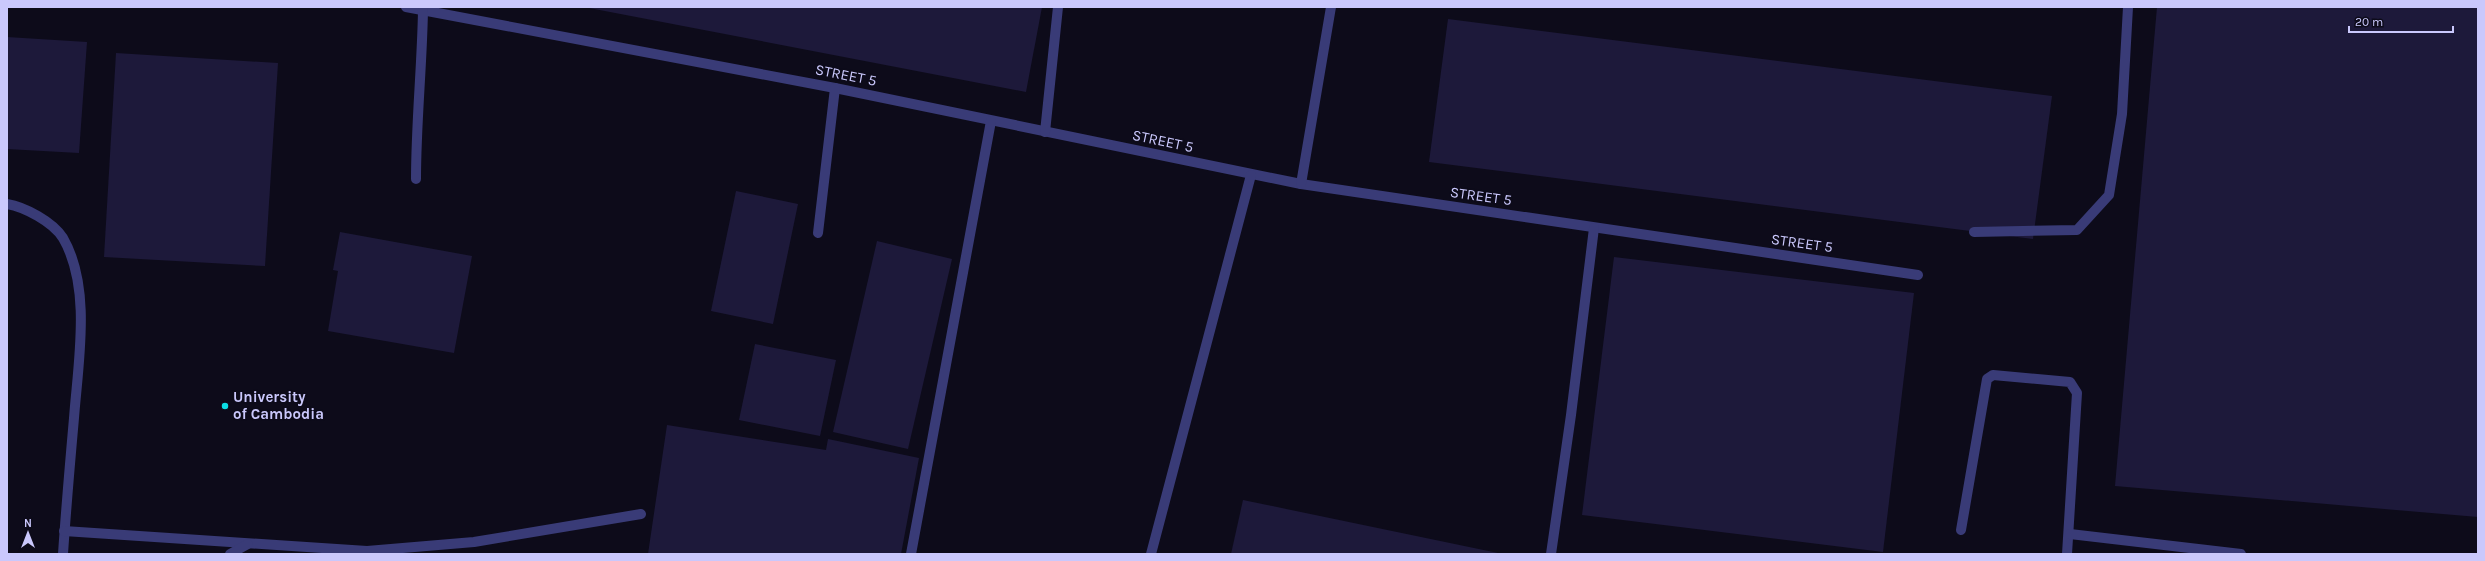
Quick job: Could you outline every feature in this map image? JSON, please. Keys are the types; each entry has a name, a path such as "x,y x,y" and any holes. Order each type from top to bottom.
{"street":[{"name":"STREET 5","path":"406,7 835,88 1251,175 1301,184 1918,275"},
{"path":"1045,132 1058,7"},
{"path":"1301,184 1331,7"},
{"path":"1974,232 2077,230 2109,195 2122,114 2128,7"},
{"path":"416,179 416,130 422,52 423,10"},
{"path":"818,233 835,88"},
{"path":"911,554 991,121"},
{"path":"1151,554 1251,175"},
{"path":"7,204 32,212 62,237 78,282 81,327 63,554"},
{"path":"1551,554 1571,415 1594,228"},
{"path":"1961,530 1987,379 1993,375 2070,382 2075,386 2077,393 2070,534 2067,554"},
{"path":"64,531 367,551 474,542 641,514"},
{"path":"2070,534 2240,554"},
{"path":"230,554 248,544"}],"building":[{"path":"584,7 1042,7 1026,92"},
{"path":"2157,7 2478,7 2478,517 2115,486"},
{"path":"1448,19 2052,96 2033,239 1429,162"},
{"path":"7,37 87,42 79,153 7,149"},
{"path":"116,53 278,63 265,266 104,257"},
{"path":"736,191 798,204 773,324 711,311"},
{"path":"340,232 472,256 454,353 328,331 338,271 333,270"},
{"path":"877,241 952,259 908,449 833,432"},
{"path":"1614,257 1914,293 1883,552 1582,515"},
{"path":"755,344 836,360 820,436 739,420"},
{"path":"667,425 826,450 828,439 919,458 901,554 648,554"},
{"path":"1243,500 1498,553 1498,554 1231,554"}],"place":[{"name":"University of Cambodia","path":"225,406"}]}
